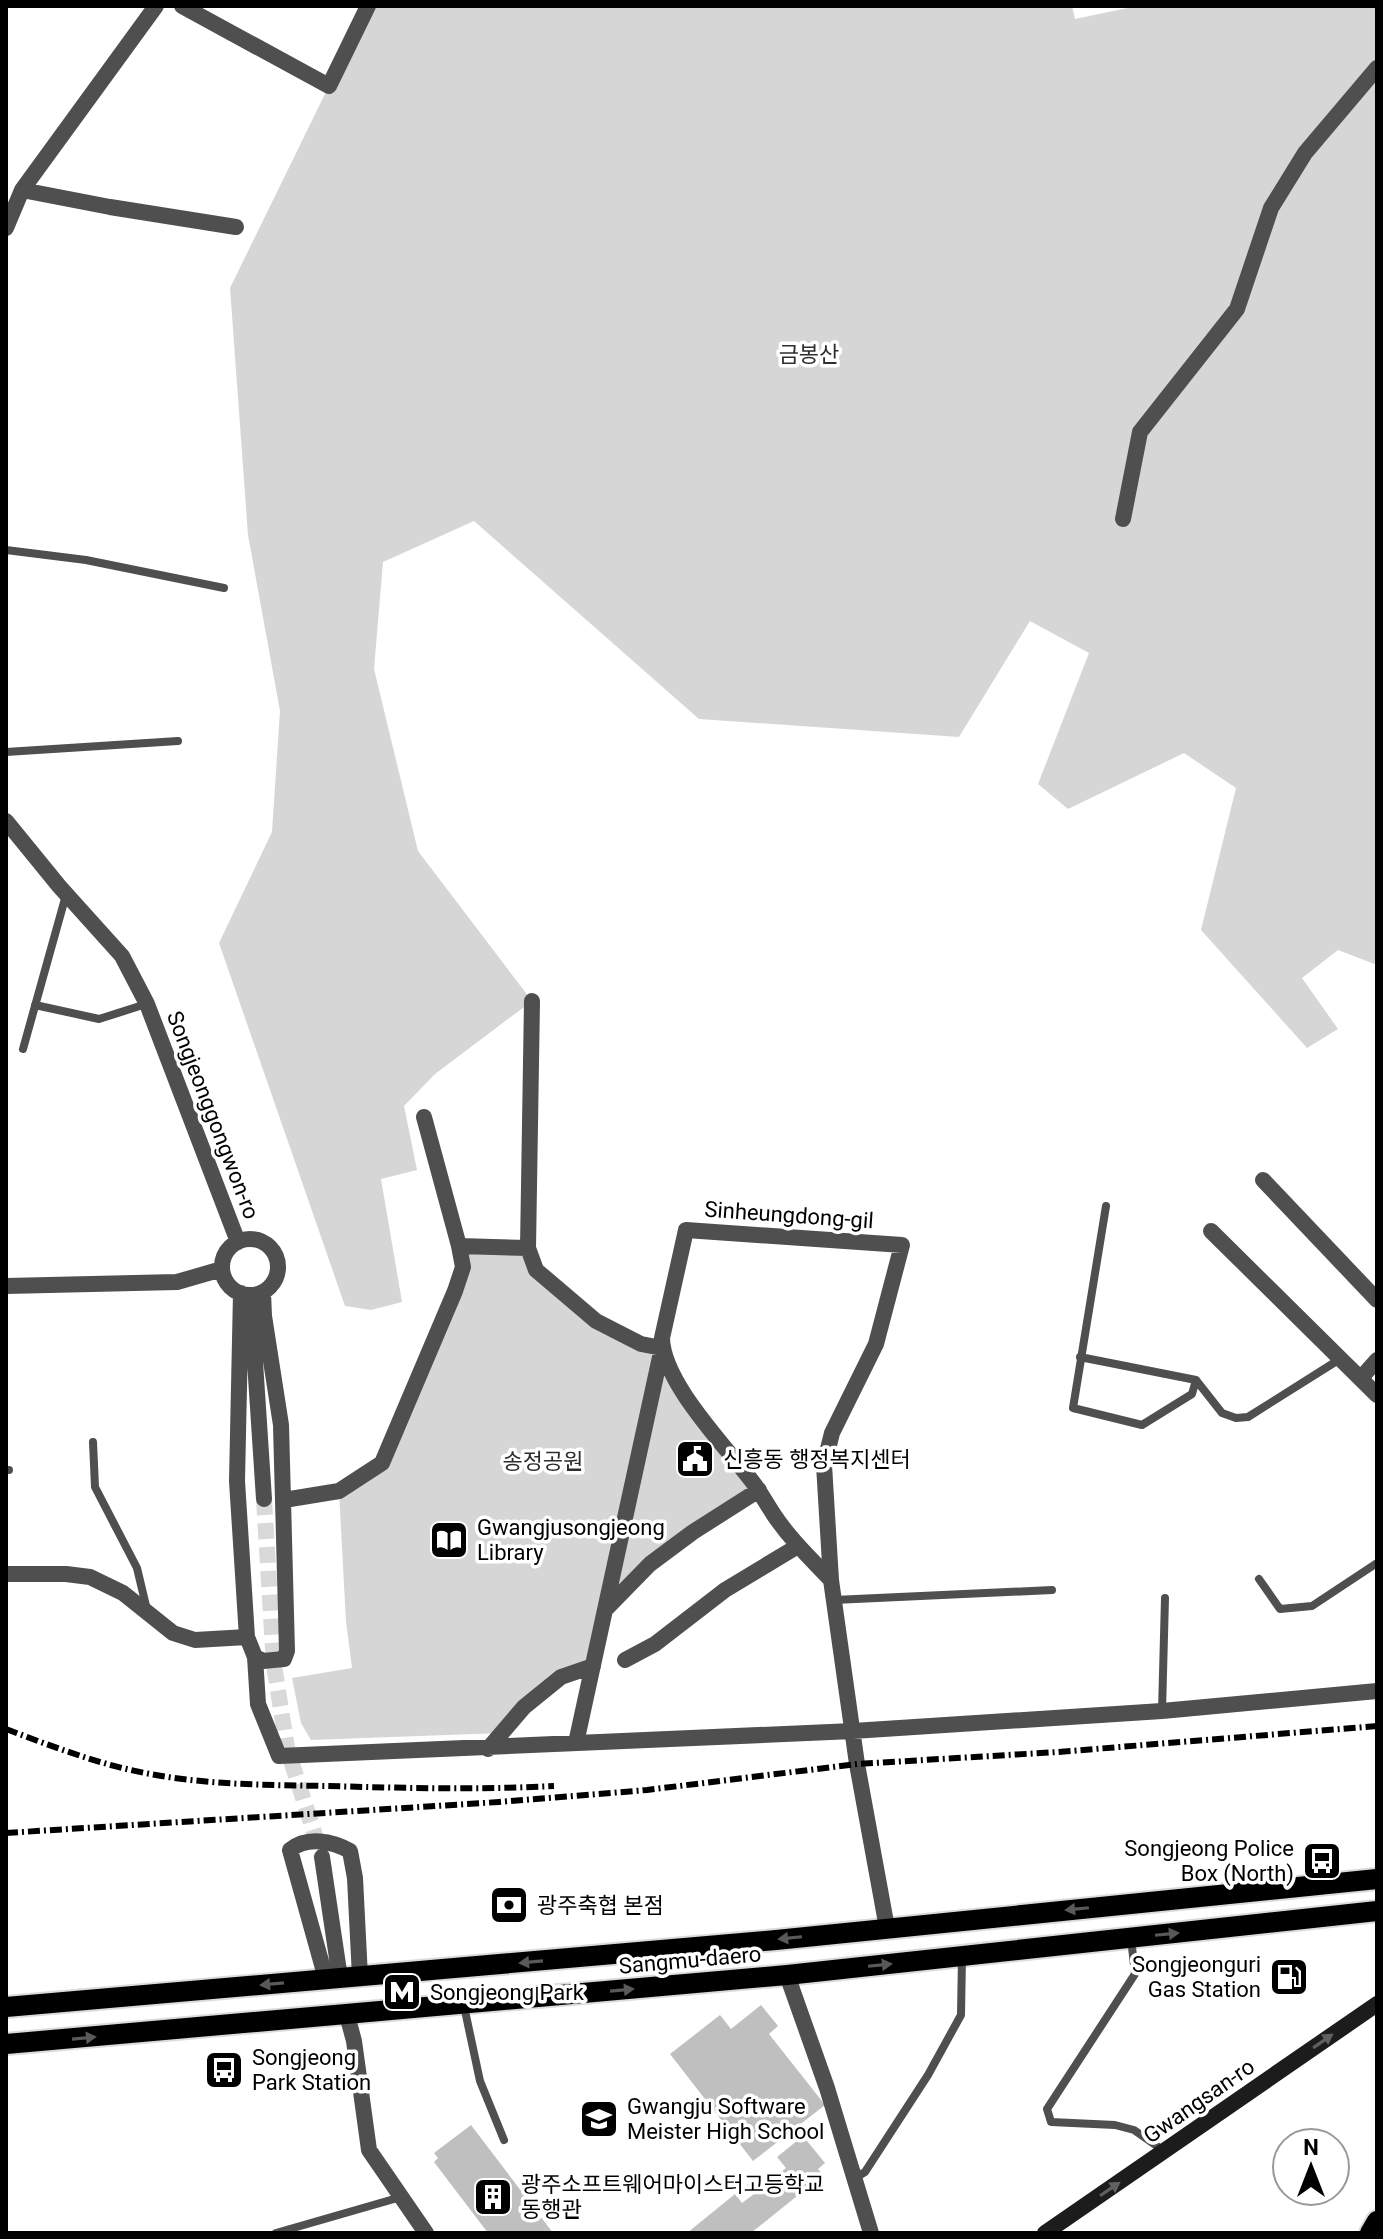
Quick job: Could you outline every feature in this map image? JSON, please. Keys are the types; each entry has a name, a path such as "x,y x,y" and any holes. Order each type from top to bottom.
{"main road":[{"name":"Sangmu-daero","path":"6,2007 887,1928 1377,1879"},
{"name":"Sangmu-daero","path":"6,2044 787,1975 1377,1911"},
{"name":"Gwangsan-ro","path":"1045,2233 1377,2004"},
{"path":"1370,2233 1377,2221"}],"street":[{"path":"6,228 22,190 156,6"},
{"path":"182,6 329,86 368,6"},
{"path":"1123,519 1140,432 1237,309 1271,208 1305,153 1377,68"},
{"path":"22,190 236,227"},
{"name":"Songjeonggongwon-ro","path":"6,821 122,956 147,1004 238,1242"},
{"path":"532,1001 528,1248 536,1270 596,1321 641,1344 662,1348"},
{"path":"284,1500 339,1491 382,1463 455,1291 463,1267 424,1117"},
{"path":"1263,1180 1377,1300"},
{"name":"Sinheungdong-gil","path":"662,1348 686,1230 902,1245 876,1344 847,1399 827,1450 824,1479 831,1580 887,1928"},
{"path":"1211,1231 1377,1395"},
{"path":"251,1293 276,1278 277,1261 273,1252 251,1239 238,1242 227,1251 222,1269 229,1286 251,1293 264,1316 281,1425 287,1651 284,1659 263,1661 255,1657"},
{"path":"459,1246 528,1248"},
{"path":"6,1286 177,1282 222,1269"},
{"path":"251,1293 264,1499"},
{"path":"251,1293 237,1481 247,1637 255,1657 258,1704 279,1756 853,1731 1162,1711 1377,1691"},
{"path":"662,1348 682,1391 759,1490 774,1516 831,1580"},
{"path":"576,1743 662,1348"},
{"path":"1361,1378 1377,1360"},
{"path":"606,1609 650,1564 759,1490"},
{"path":"625,1660 655,1644 725,1590 798,1546"},
{"path":"6,1574 90,1577 108,1584 173,1633 195,1640 247,1637"},
{"path":"488,1749 524,1707 561,1677 593,1666"},
{"path":"334,1842 350,1851 355,1878 342,1978 290,1850 299,1843 334,1842"},
{"path":"322,1857 342,1978"},
{"path":"787,1975 827,2088 871,2233"},
{"path":"347,2015 354,2041 369,2150 426,2233"}],"lane":[{"path":"6,550 86,560 224,588"},
{"path":"6,752 178,741"},
{"path":"23,1049 66,894"},
{"name":"Songjeonggongwon-ro","path":"35,1005 99,1019 147,1004"},
{"path":"1106,1206 1073,1408 1142,1425 1192,1394 1196,1380"},
{"path":"1080,1357 1196,1380 1222,1413 1236,1418 1248,1417 1340,1358"},
{"path":"93,1442 95,1487 137,1568 147,1611"},
{"path":"1259,1579 1280,1609 1312,1606 1377,1563"},
{"path":"834,1600 1052,1590"},
{"path":"1162,1711 1165,1598"},
{"path":"1131,1938 1135,1974 1047,2109 1051,2122 1115,2125 1134,2130 1165,2152"},
{"path":"855,2178 865,2172 928,2075 961,2015 962,1956"},
{"path":"464,2005 480,2081 504,2140"},
{"path":"276,2233 401,2197"}],"green space":[{"name":"금봉산","path":"368,6 1072,6 1075,19 1137,6 1377,6 1377,965 1338,950 1302,978 1338,1029 1307,1048 1201,930 1236,788 1184,753 1068,809 1038,784 1089,653 1030,621 959,737 699,719 474,521 383,562 374,669 418,851 532,1001 435,1074 404,1106 417,1170 381,1179 402,1302 371,1310 345,1306 219,943 272,832 280,711 248,535 230,288"},
{"name":"송정공원","path":"459,1246 528,1248 536,1270 596,1321 662,1348 759,1490 693,1532 606,1609 593,1666 561,1677 502,1733 311,1740 301,1723 292,1678 352,1668 346,1622 339,1491 382,1463 455,1291"}],"building":[{"path":"761,2005 778,2026 769,2034 825,2105 753,2161 670,2054 720,2015 731,2029"},
{"name":"광주소프트웨어마이스터고등학교 동행관","path":"471,2125 553,2233 488,2233 434,2162 438,2158 434,2153"},
{"path":"803,2136 825,2163 818,2169 823,2175 751,2233 687,2233 735,2194 742,2203 754,2194 747,2185 758,2176 765,2185 786,2168 777,2157"}],"tunnel":[{"path":"264,1499 274,1665 287,1748 322,1857"}],"railway":[{"path":"6,1833 499,1802 647,1790 857,1764 1058,1752 1377,1726"},
{"path":"6,1729 110,1765 190,1780 259,1785 413,1788 554,1786"}],"place":[{"name":"신흥동 행정복지센터","path":"695,1459"},
{"name":"Gwangjusongjeong Library","path":"449,1540"},
{"name":"Songjeong Police Box (North)","path":"1322,1861"},
{"name":"광주축협 본점","path":"509,1905"},
{"name":"Songjeonguri Gas Station","path":"1289,1977"},
{"name":"Songjeong Park","path":"402,1992"},
{"name":"Songjeong Park Station","path":"224,2070"},
{"name":"Gwangju Software Meister High School","path":"599,2119"},
{"name":"광주소프트웨어마이스터고등학교 동행관","path":"493,2197"}]}
